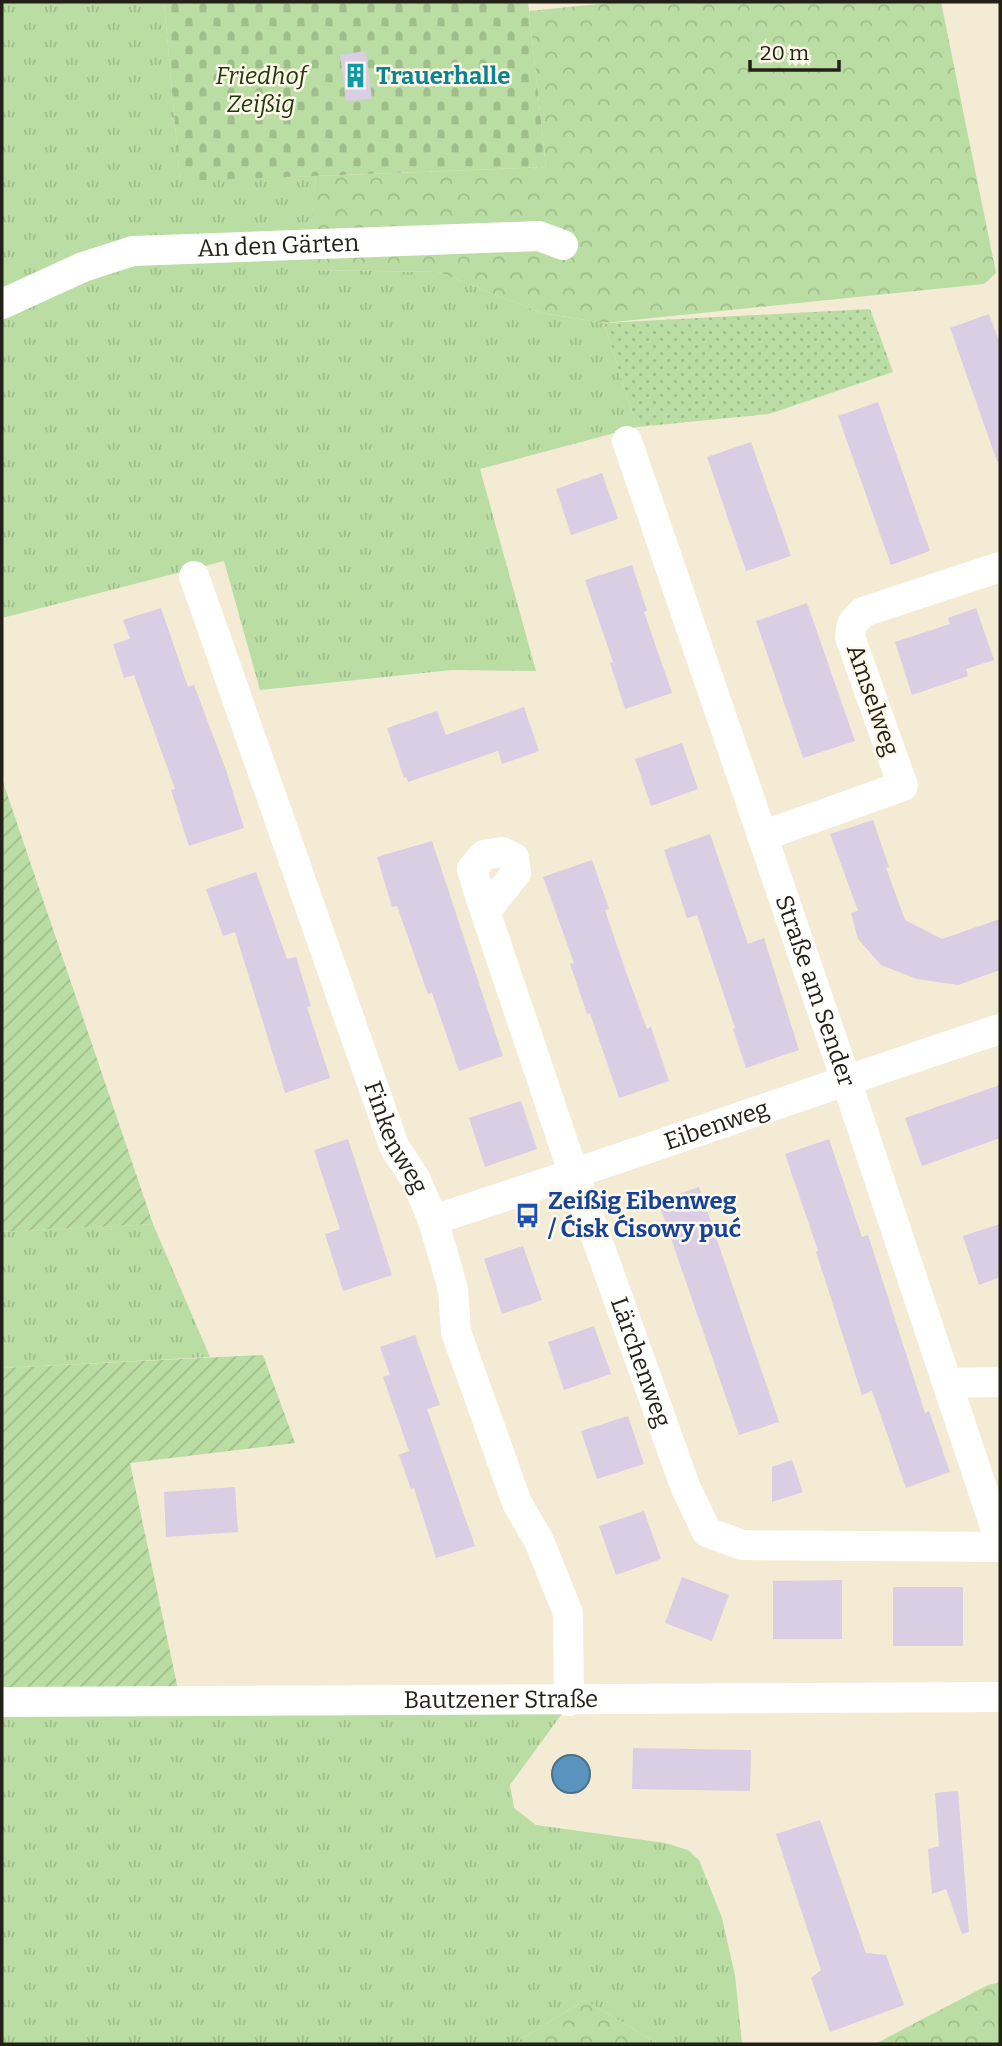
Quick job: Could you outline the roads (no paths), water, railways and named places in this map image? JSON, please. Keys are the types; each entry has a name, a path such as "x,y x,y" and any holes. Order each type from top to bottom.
{"street":[{"name":"An den Gärten","path":"2,304 83,267 132,251 539,236 563,245"},
{"name":"Straße am Sender","path":"627,441 846,1080 1000,1544"},
{"name":"Amselweg","path":"762,836 903,786 850,637 852,624 863,612 1000,567"},
{"name":"Finkenweg","path":"194,576 394,1146 416,1180 433,1220 453,1289 456,1332 517,1503 539,1541 568,1613 569,1700"},
{"name":"Lärchenweg","path":"486,911 574,1175 685,1486 706,1532 742,1545 1000,1544"},
{"name":"Eibenweg","path":"433,1220 574,1175 1000,1029"},
{"path":"948,1383 1000,1382"},
{"name":"Bautzener Straße","path":"2,1702 1000,1697"}],"water":[{"path":"571,1755 585,1760 590,1774 585,1788 571,1793 557,1788 552,1774 557,1760"}],"place":[{"name":"Trauerhalle","path":"356,76"},
{"name":"Zeißig Eibenweg / Ćisk Ćisowy puć","path":"528,1215"}],"park label":[{"name":"Friedhof Zeißig","path":"261,90"}]}
